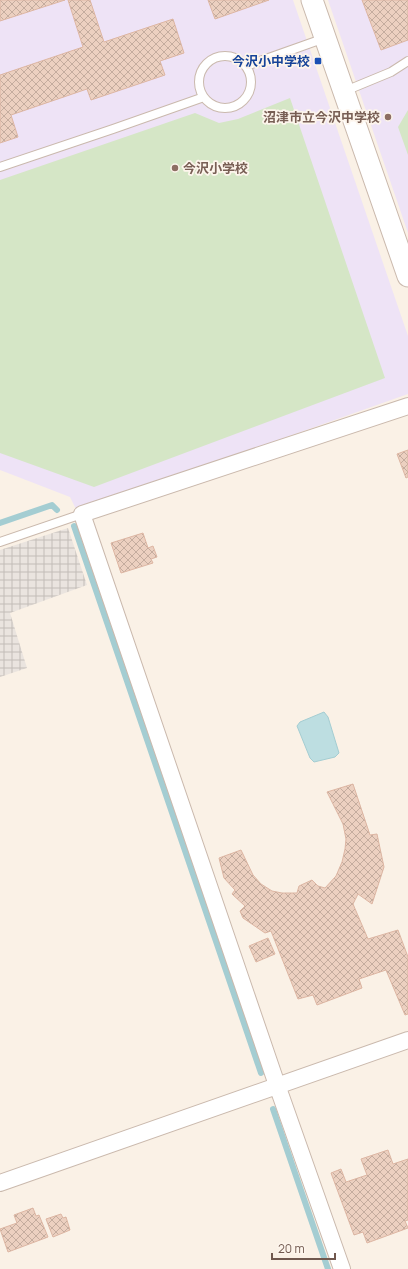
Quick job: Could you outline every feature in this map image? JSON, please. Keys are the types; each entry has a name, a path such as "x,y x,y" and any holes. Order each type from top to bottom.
{"street":[{"path":"312,0 408,276"},
{"path":"342,1269 277,1085 82,514 408,406"},
{"path":"0,1183 408,1040"}],"lane":[{"path":"246,66 326,38"},
{"path":"226,56 239,60 246,66 251,82 248,93 240,103 225,108 217,106 204,96 200,88 199,80 202,71 207,64 214,59 226,56"},
{"path":"344,91 391,72 408,61"},
{"path":"0,167 113,130 204,96"},
{"path":"0,542 82,514"}],"shaded area":[{"name":"今沢小学校","path":"0,0 293,0 408,336 408,394 77,511 70,497 0,470"},
{"name":"沼津市立今沢中学校","path":"328,0 408,0 408,233"},
{"path":"68,528 87,585 10,613 27,668 0,677 0,550"}],"green space":[{"name":"今沢小学校","path":"290,98 385,378 94,487 0,453 0,180 195,113 219,123 238,119"},
{"path":"408,110 408,155 398,127"}],"water":[{"path":"324,712 328,717 339,753 335,757 314,762 310,758 297,726 300,722"}],"building":[{"path":"0,0 65,0 0,21"},
{"path":"68,0 90,0 104,42 173,19 184,53 160,61 165,75 91,100 87,89 11,115 18,137 0,143 0,75 83,47"},
{"path":"208,0 269,0 215,19"},
{"path":"362,0 408,0 408,40 381,50"},
{"path":"408,450 408,477 406,478 397,454"},
{"path":"143,533 148,548 153,546 157,557 151,559 153,563 121,573 111,543"},
{"path":"353,784 370,835 377,834 384,867 372,904 358,894 353,904 368,939 398,930 408,957 408,1014 405,1015 386,970 359,979 362,988 317,1005 313,995 298,999 271,931 265,933 243,918 240,911 245,906 232,894 235,890 224,878 219,858 241,850 253,875 261,884 272,891 297,893 299,886 312,880 318,886 325,888 336,876 342,862 346,839 343,824 327,792"},
{"path":"268,938 275,954 256,962 249,946"},
{"path":"388,1150 393,1164 408,1159 408,1220 405,1221 408,1228 367,1243 363,1232 354,1235 331,1173 341,1169 346,1182 367,1175 361,1159"},
{"path":"33,1208 36,1216 39,1215 48,1237 8,1252 0,1229 17,1223 14,1215"},
{"path":"61,1214 63,1218 66,1217 70,1230 53,1237 46,1219"}],"waterway":[{"path":"0,523 52,505 57,510"},
{"path":"74,526 261,1073"},
{"path":"273,1109 328,1269"}],"place":[{"name":"今沢小中学校","path":"318,61"},
{"name":"沼津市立今沢中学校","path":"388,117"},
{"name":"今沢小学校","path":"175,168"}]}
